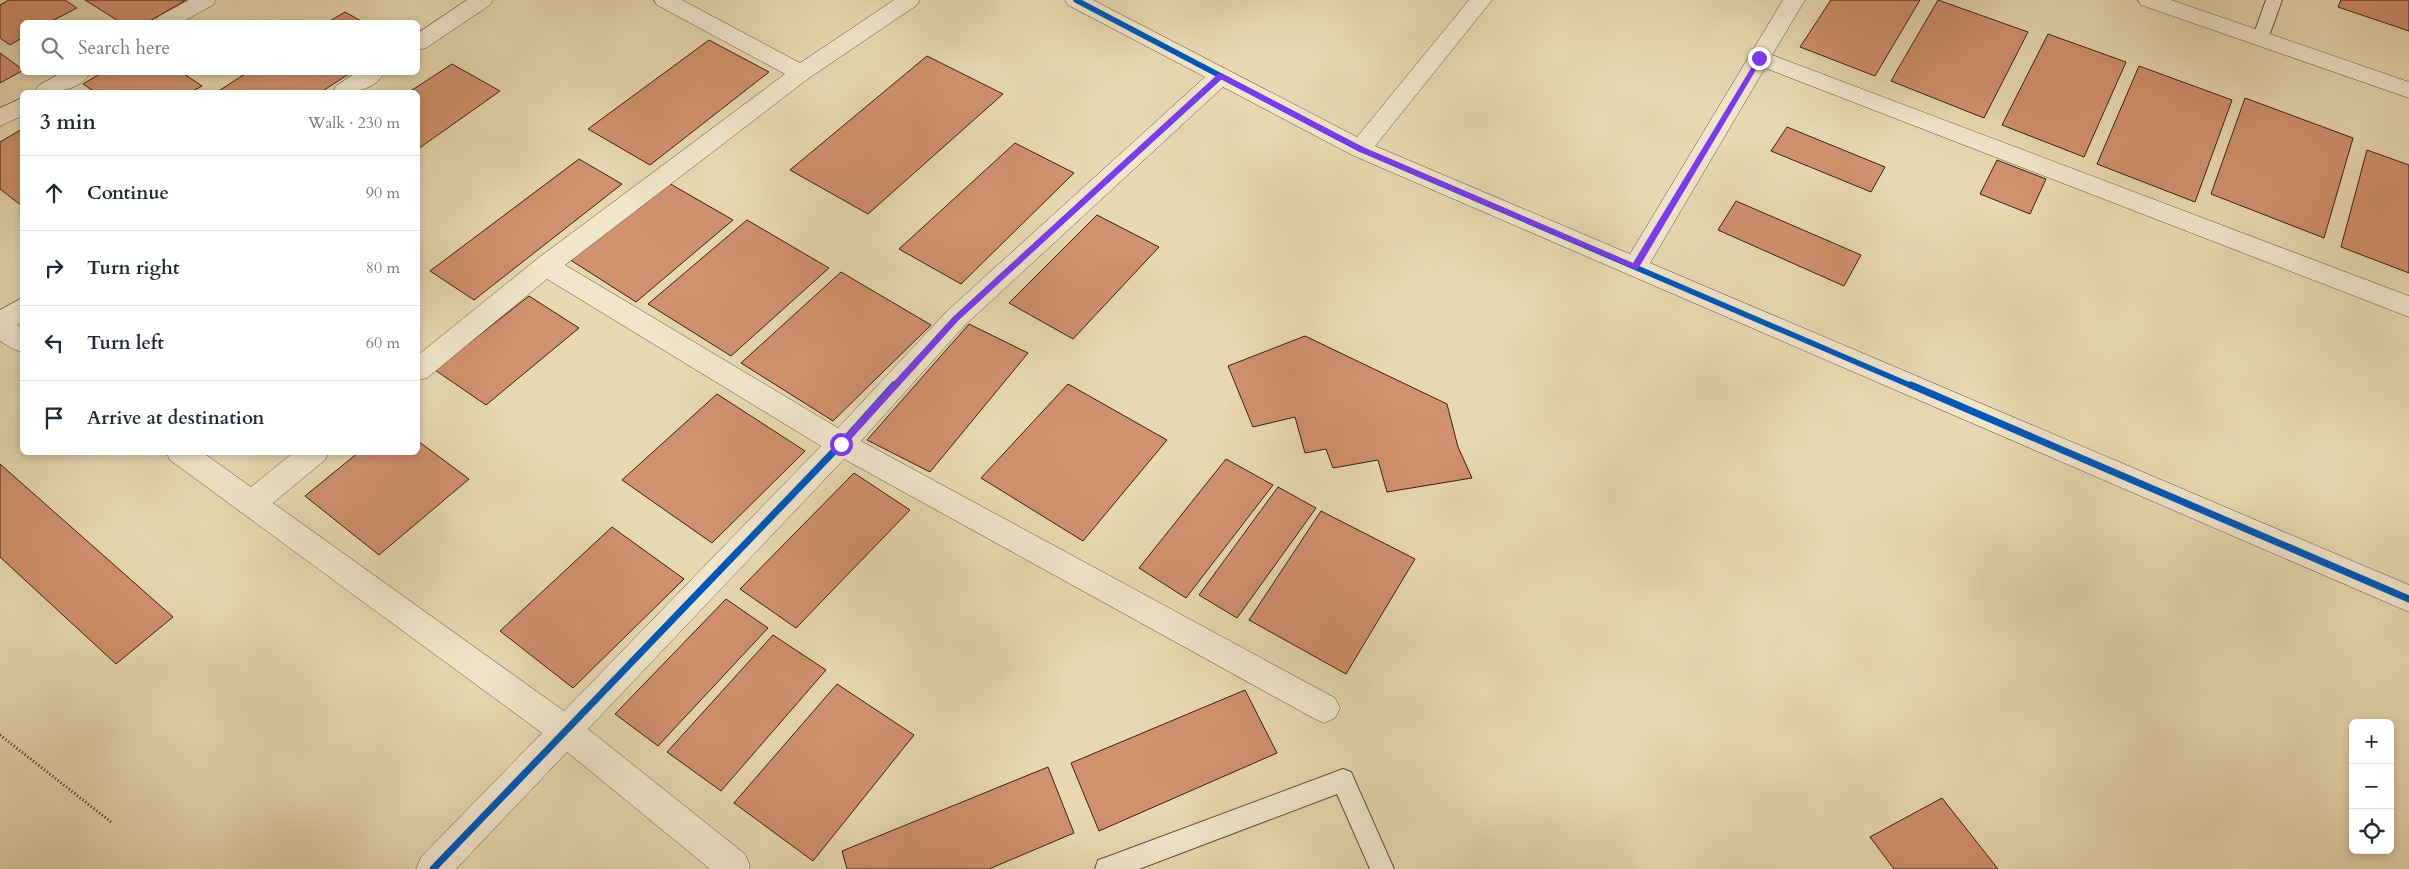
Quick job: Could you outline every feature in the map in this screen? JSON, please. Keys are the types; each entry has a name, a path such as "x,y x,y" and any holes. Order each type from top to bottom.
{"street":[{"path":"170,20 205,0"},
{"path":"420,42 482,0"},
{"path":"665,0 801,73"},
{"path":"420,368 546,266 801,73 909,0"},
{"path":"1076,0 1360,149 2409,599"},
{"path":"1360,149 1481,0"},
{"path":"1635,267 1794,0"},
{"path":"2149,0 2409,90"},
{"path":"1759,58 2409,306"},
{"path":"49,90 75,75"},
{"path":"347,90 370,75"},
{"path":"433,869 841,444 955,319 1220,76"},
{"path":"0,118 20,107"},
{"path":"546,266 841,444 1324,708"},
{"path":"0,323 20,309"},
{"path":"0,327 20,341"},
{"path":"184,455 566,731 733,866"},
{"path":"251,504 311,455"}],"lane":[{"path":"2260,39 2274,0"},
{"path":"1107,869 1343,780 1382,869"}],"path":[{"path":"0,736 111,822"}],"building":[{"path":"9,0 65,0 77,8 54,20 20,20 20,39 10,45 0,38 0,5"},
{"path":"85,0 186,0 151,20 117,20"},
{"path":"1831,0 1920,0 1875,76 1800,47"},
{"path":"1938,0 2028,32 1984,118 1891,81"},
{"path":"2341,0 2409,0 2409,31 2338,7"},
{"path":"345,12 359,20 331,20"},
{"path":"2048,34 2126,62 2084,157 2002,125"},
{"path":"709,40 769,72 650,165 588,129"},
{"path":"0,53 20,68 20,72 0,83"},
{"path":"927,56 1003,94 868,214 790,170"},
{"path":"452,64 500,91 420,148 420,90 412,90"},
{"path":"2139,66 2232,100 2195,202 2097,164"},
{"path":"98,75 186,75 202,86 195,90 92,90 83,84"},
{"path":"243,75 347,75 324,90 220,90"},
{"path":"2245,98 2353,138 2324,238 2211,194"},
{"path":"1787,127 1885,167 1871,192 1771,151"},
{"path":"20,130 20,204 0,189 0,142"},
{"path":"1015,143 1074,173 961,284 899,249"},
{"path":"2367,150 2409,165 2409,273 2341,247"},
{"path":"579,159 622,184 474,300 430,271"},
{"path":"1997,160 2046,179 2030,214 1980,194"},
{"path":"667,182 733,220 636,302 569,259"},
{"path":"1736,201 1861,255 1844,286 1718,230"},
{"path":"1097,215 1159,247 1073,339 1009,303"},
{"path":"747,220 829,268 731,356 648,304"},
{"path":"841,272 931,325 833,421 741,363"},
{"path":"529,296 579,328 486,405 435,370"},
{"path":"969,324 1028,353 930,472 867,440"},
{"path":"1305,336 1447,404 1458,447 1472,478 1387,492 1378,460 1333,468 1326,449 1305,453 1295,417 1253,427 1228,366"},
{"path":"1068,384 1167,440 1083,541 981,478"},
{"path":"717,394 805,451 712,543 622,480"},
{"path":"420,442 469,479 379,555 305,496 355,455 420,455"},
{"path":"1226,459 1273,485 1186,598 1139,568"},
{"path":"0,464 173,617 116,664 0,557"},
{"path":"854,473 910,510 796,628 740,589"},
{"path":"1278,487 1316,508 1237,618 1199,595"},
{"path":"1321,511 1415,559 1346,674 1249,620"},
{"path":"612,527 684,579 573,688 500,631"},
{"path":"726,599 768,628 658,746 615,714"},
{"path":"773,635 826,670 721,791 667,752"},
{"path":"837,684 914,735 813,861 734,803"},
{"path":"1245,690 1277,753 1099,831 1071,763"},
{"path":"1048,767 1074,833 989,869 847,869 842,851"},
{"path":"1942,798 1998,869 1894,869 1870,837"}],"cycle path":[{"path":"1076,0 1360,149 2409,599"},
{"path":"433,869 841,444 955,319 1221,76"}],"route":[{"path":"841,444 955,319 1220,76 1360,149 1635,267 1759,58"}]}
